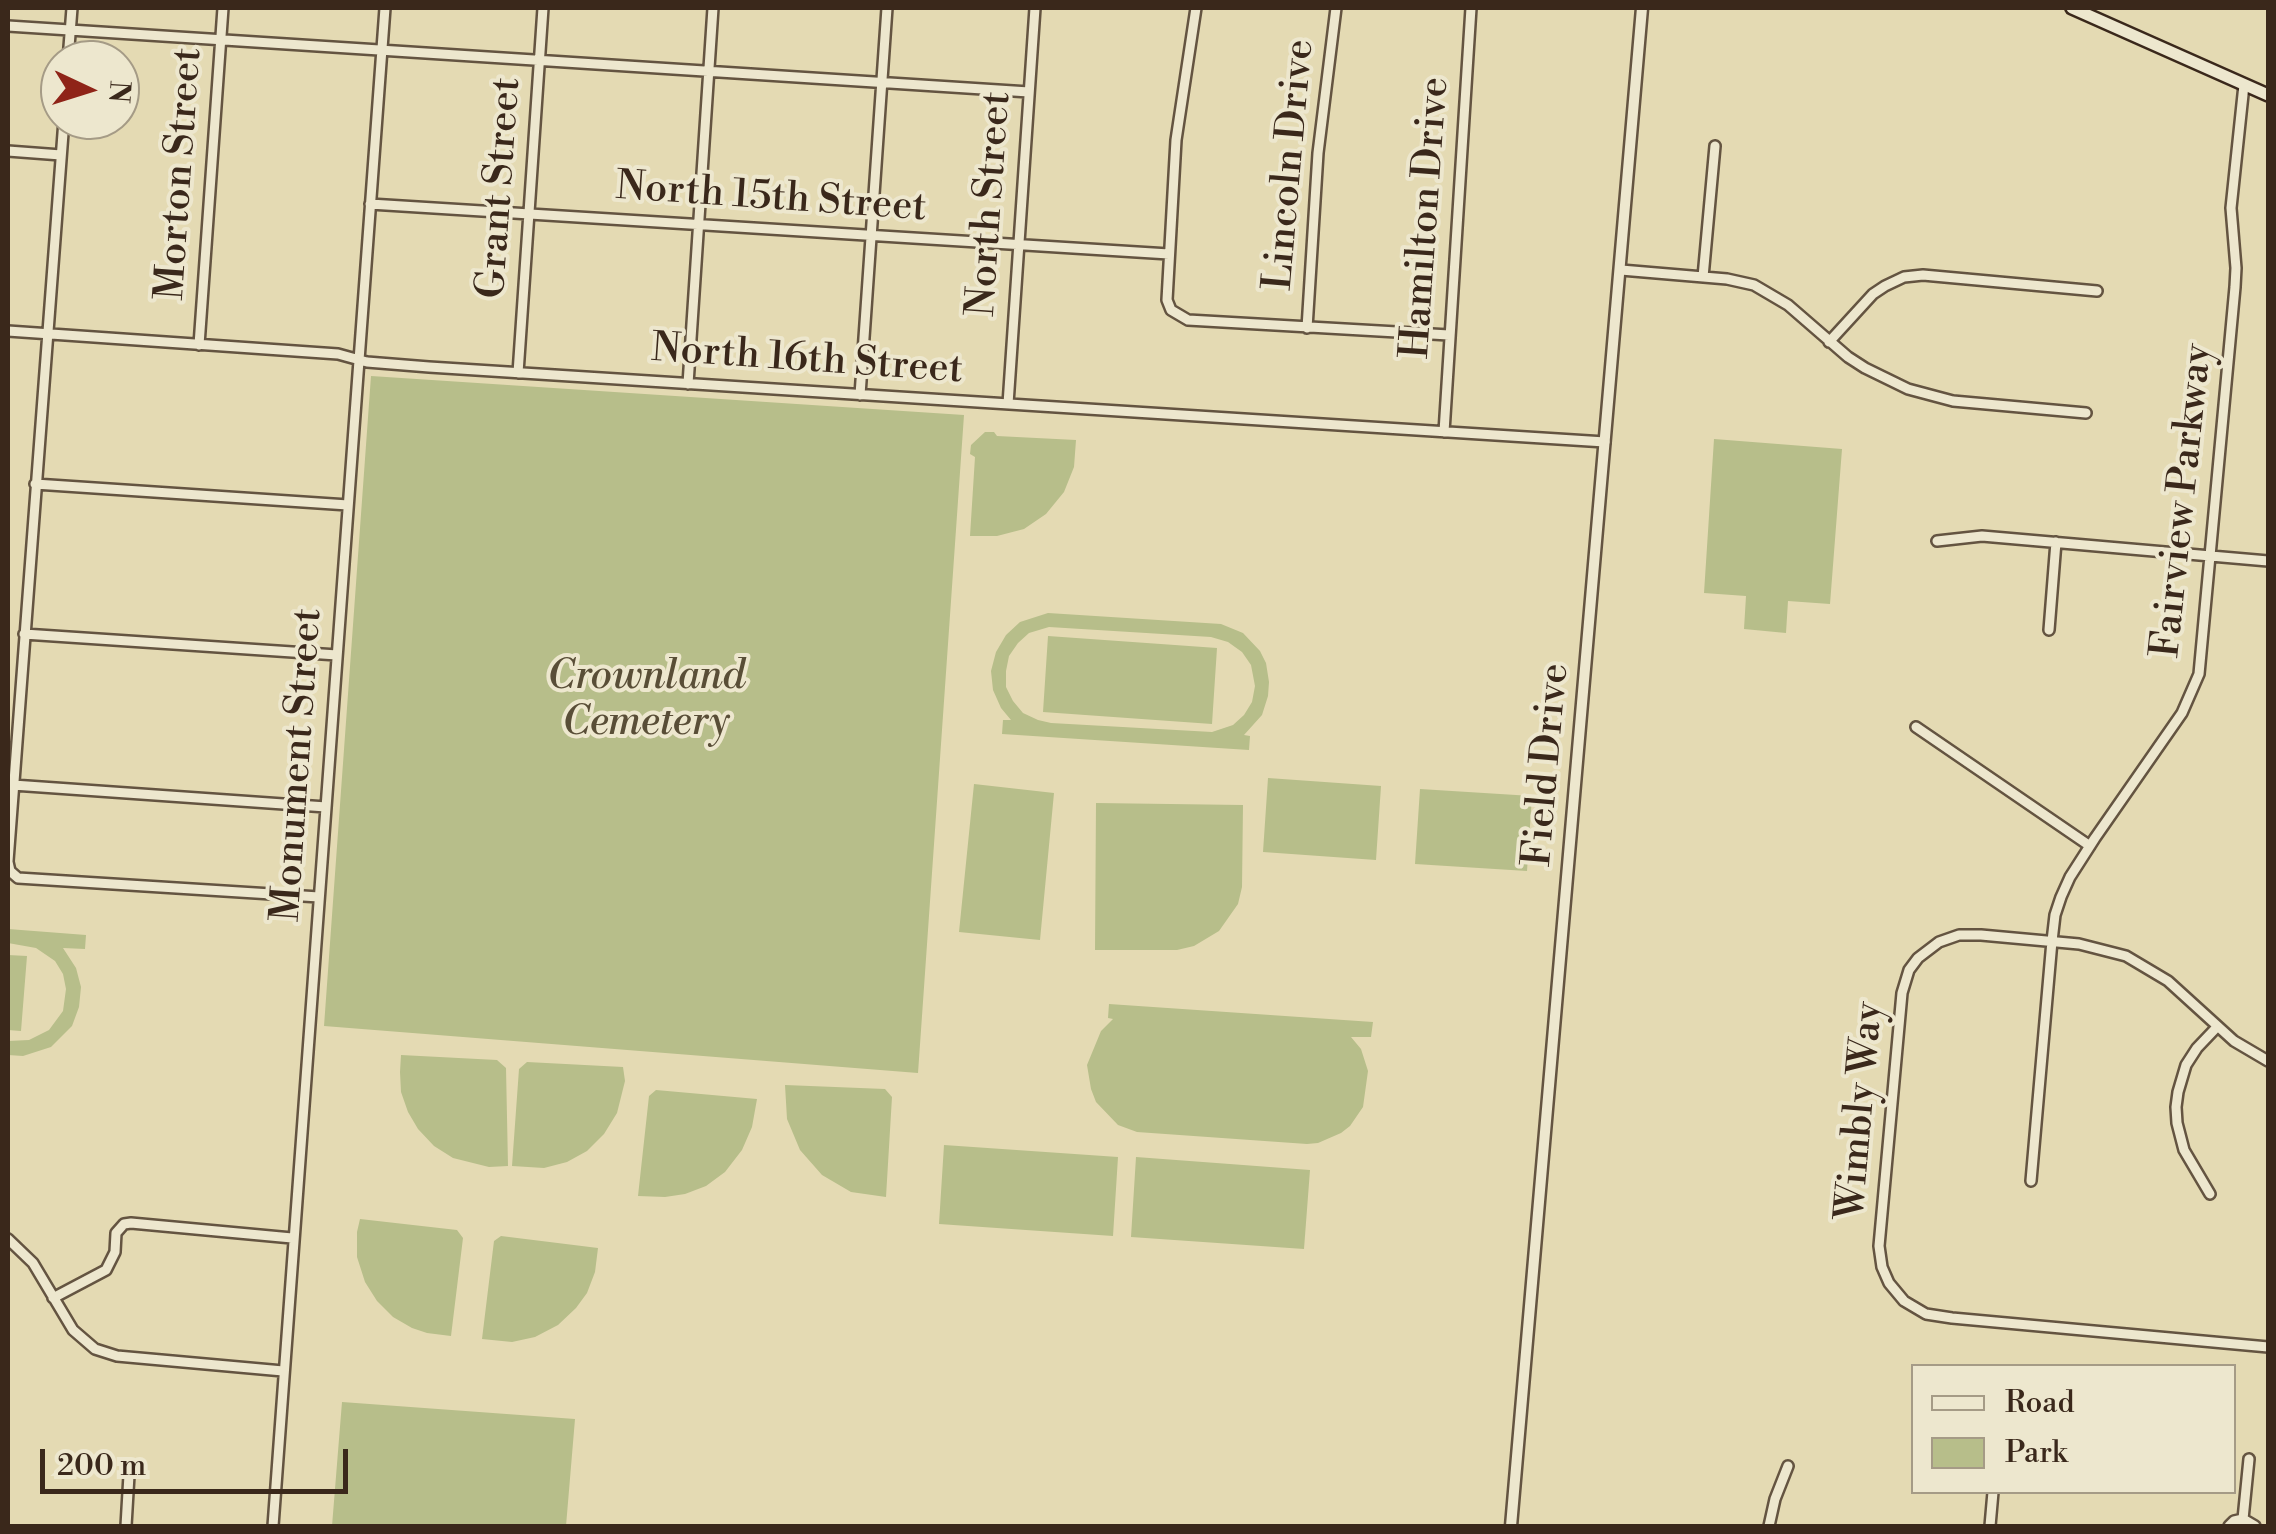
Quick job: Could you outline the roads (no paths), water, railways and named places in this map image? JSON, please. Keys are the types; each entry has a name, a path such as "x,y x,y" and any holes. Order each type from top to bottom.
{"main road":[{"path":"2072,8 2268,95"}],"street":[{"path":"69,40 72,8"},
{"name":"Morton Street","path":"199,345 223,8"},
{"name":"Monument Street","path":"273,1526 385,8"},
{"name":"Grant Street","path":"518,372 544,8"},
{"path":"688,384 713,8"},
{"path":"860,395 887,8"},
{"name":"North Street","path":"1008,404 1035,8"},
{"path":"1196,8 1176,140 1167,300 1176,314 1188,320 1449,335"},
{"name":"Lincoln Drive","path":"1307,328 1318,152 1336,8"},
{"name":"Hamilton Drive","path":"1444,432 1471,8"},
{"name":"Field Drive","path":"1510,1526 1642,8"},
{"path":"8,26 1029,92"},
{"name":"Fairview Parkway","path":"2031,1181 2055,915 2070,877 2182,713 2201,660 2236,268 2231,208 2244,85"},
{"path":"62,140 8,861 14,876 30,880 319,898"},
{"path":"1703,277 1715,146"},
{"path":"8,152 61,156"},
{"name":"North 15th Street","path":"370,204 1169,254"},
{"path":"1620,270 1742,282 1766,290 1865,368 1935,397 2086,413"},
{"path":"1829,342 1874,294 1904,277 1922,274 2097,291"},
{"name":"North 16th Street","path":"8,331 688,384 1605,442"},
{"path":"36,484 348,505"},
{"path":"1937,542 1982,536 2268,561"},
{"path":"2050,630 2056,542"},
{"path":"24,634 337,655"},
{"path":"1916,728 2090,846"},
{"path":"13,785 326,807"},
{"name":"Wimbly Way","path":"2268,1062 2217,1027 2179,990 2141,964 2109,950 1981,935 1939,942 1918,958 1904,980 1879,1246 1885,1277 1904,1301 1919,1311 1952,1318 2268,1346"},
{"path":"2210,1194 2184,1150 2176,1107 2186,1064 2217,1027"},
{"path":"53,1298 106,1270 115,1252 116,1232 124,1224 292,1238"},
{"path":"8,1240 33,1263 64,1318 82,1340 105,1353 282,1372"},
{"path":"2243,1519 2249,1458"},
{"path":"1768,1526 1788,1466"},
{"path":"126,1526 129,1475"},
{"path":"1990,1526 1993,1494"},
{"path":"2229,1526 2243,1519 2255,1526"}],"park label":[{"name":"Crownland Cemetery","path":"646,701"}]}
